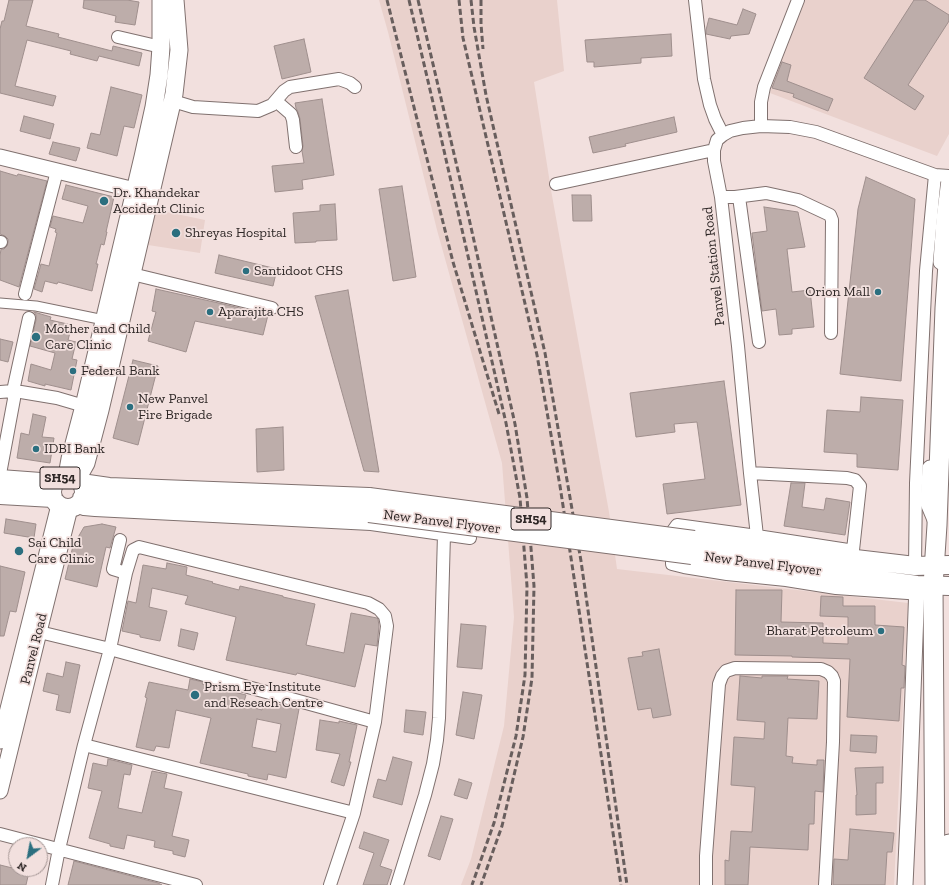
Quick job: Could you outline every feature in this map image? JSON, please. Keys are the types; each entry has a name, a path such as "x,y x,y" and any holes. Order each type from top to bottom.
{"highway":[{"path":"935,885 930,589 940,563 937,525 945,308 949,249"},
{"path":"949,844 949,885"}],"main road":[{"path":"69,493 70,459 92,408 132,274 159,75 161,47 161,0"},
{"path":"92,408 104,320 143,192 173,101 179,50 175,0"},
{"name":"SH54","path":"0,479 69,493"},
{"name":"New Panvel Flyover","path":"69,493 108,493 369,505 693,548 930,589"},
{"name":"SH54","path":"0,495 69,493"},
{"name":"New Panvel Flyover","path":"693,548 915,561"},
{"name":"SH54","path":"915,561 940,563"}],"street":[{"path":"695,0 704,79 715,119 723,135"},
{"path":"761,126 764,88 798,0"},
{"path":"118,37 161,47"},
{"path":"173,101 193,107 258,111 272,105 284,91 290,87 340,79 355,87"},
{"path":"276,101 291,114 296,147"},
{"path":"556,184 714,150 717,140 730,131 761,126 790,127 816,132 934,175 949,176"},
{"name":"Panvel Station Road","path":"714,150 714,161 721,197 738,346 757,536"},
{"path":"0,157 143,192"},
{"path":"25,294 57,171"},
{"path":"905,885 909,798 930,589 836,588 684,567 672,564 672,532 677,525 853,550 915,561 916,482 926,272 934,175"},
{"path":"937,525 928,503 944,219 949,180"},
{"path":"721,197 739,197 766,193 798,200 830,215 832,220 831,333"},
{"path":"738,346 763,342 739,197"},
{"path":"132,274 272,308"},
{"path":"0,303 36,306 104,320"},
{"path":"0,474 14,399 13,391 29,318"},
{"path":"0,392 13,391 57,398 92,408"},
{"path":"750,473 848,478 855,480 860,486 853,550"},
{"path":"69,493 84,509 371,524 470,538"},
{"name":"Panvel Road","path":"0,741 33,630 69,493"},
{"path":"397,885 425,795 438,740 444,534"},
{"path":"120,540 113,569 126,573"},
{"path":"52,885 84,745 110,649 126,573 133,550 139,547 368,603 379,609 385,616 387,626 375,722 354,813 330,885"},
{"path":"33,630 110,649 375,722"},
{"path":"706,885 706,856 719,684 726,671 735,668 821,669 828,672 832,676 834,681 833,742 825,885"},
{"name":"Panvel Road","path":"0,791 8,713"},
{"path":"84,745 354,813"},
{"path":"0,834 196,885"}],"shaded area":[{"path":"379,0 557,0 564,71 534,82 551,190 609,512 617,569 908,603 894,885 461,885 471,859 504,726 514,617 502,463 437,230"},
{"path":"803,0 949,0 949,134 937,156 770,93 783,52"},
{"name":"Shreyas Hospital","path":"153,209 205,220 200,253 148,245"}],"building":[{"path":"9,0 33,0 26,26 59,34 58,37 112,51 113,46 142,53 139,66 99,56 97,61 70,54 71,51 27,40 15,86 56,96 53,106 0,93 0,29 2,21 4,21"},
{"path":"84,0 127,0 139,2 135,25 115,22 116,16 83,8"},
{"path":"914,0 925,0 949,15 949,21 908,85 924,96 915,110 864,78"},
{"path":"743,9 756,14 749,34 731,36 730,39 706,34 709,18 737,25"},
{"path":"671,34 672,56 641,58 641,63 594,67 594,62 587,62 585,40"},
{"path":"304,39 311,72 282,79 274,46"},
{"path":"782,62 791,65 787,81 833,99 828,111 793,97 794,94 772,88"},
{"path":"111,87 142,95 134,128 124,126 117,156 87,148 91,133 100,135"},
{"path":"322,99 334,175 302,180 303,189 275,192 272,166 304,163 300,119 295,103"},
{"path":"24,116 54,124 50,139 20,131"},
{"path":"674,117 677,132 625,144 626,146 593,153 589,137"},
{"path":"53,142 80,148 76,161 49,154"},
{"path":"0,171 17,176 18,174 47,181 19,287 0,280 1,249 4,249 7,246 8,239 0,234"},
{"name":"Orion Mall","path":"866,177 915,199 901,381 840,374 858,209"},
{"path":"66,185 114,197 107,232 104,245 101,244 92,291 58,282 57,284 45,281 42,292 34,289 41,264 49,266 57,233 55,232 56,229 50,227 53,216 83,223 88,206 62,199"},
{"path":"402,186 416,277 393,281 379,189"},
{"path":"572,195 591,195 592,221 573,221"},
{"path":"335,204 337,240 295,243 293,213 320,211 320,205"},
{"path":"764,207 798,212 805,247 787,249 792,292 810,290 814,327 792,329 792,334 779,335 776,309 762,311 752,233 767,231"},
{"name":"Santidoot CHS","path":"219,255 277,269 273,286 215,273"},
{"name":"Aparajita CHS","path":"156,289 268,315 263,335 195,321 186,352 148,341 156,312 152,311"},
{"path":"348,290 379,472 364,471 315,296"},
{"path":"34,312 51,317 50,320 72,325 68,340 76,342 72,359 77,360 71,390 45,384 45,386 28,381 31,364 51,370 55,353 30,346 36,320 36,315"},
{"path":"0,339 13,342 8,362 0,360"},
{"path":"133,360 158,366 138,445 113,438"},
{"path":"724,381 741,505 667,514 663,484 705,479 697,422 674,424 675,432 636,437 630,393"},
{"path":"861,397 903,400 898,470 857,467 857,454 824,452 827,410 860,412"},
{"path":"33,414 46,417 42,437 54,438 50,463 17,458 21,433 29,435"},
{"path":"283,427 284,470 257,472 256,429"},
{"path":"791,483 805,483 802,507 824,510 826,498 850,502 845,535 784,526"},
{"path":"6,519 36,524 34,538 4,533"},
{"path":"102,524 116,527 110,548 106,547 97,587 65,579 73,546 84,527"},
{"path":"167,563 187,567 186,575 213,582 212,583 239,590 240,586 315,604 306,645 344,653 351,613 377,618 379,626 377,646 365,644 355,687 297,673 296,675 226,660 236,617 185,604 188,596 152,588 149,607 167,611 160,641 140,637 140,635 122,631 128,601 136,603 143,565 166,569"},
{"path":"0,566 25,572 16,612 10,611 4,636 0,636"},
{"path":"736,590 782,590 781,622 823,623 823,643 848,644 848,617 820,616 821,596 843,597 843,606 875,606 875,625 904,627 902,665 905,666 904,688 901,688 899,721 847,717 850,659 735,655"},
{"path":"461,624 486,626 482,669 457,667"},
{"path":"181,629 198,633 194,650 178,646"},
{"path":"659,649 671,715 653,718 651,708 638,710 628,658 643,656 642,652"},
{"path":"66,662 80,665 70,713 56,710 59,695 43,691 47,673 63,677"},
{"path":"740,676 762,678 762,676 788,676 787,679 819,681 817,719 788,718 786,756 793,757 792,763 817,765 817,760 824,760 823,792 815,791 814,824 809,824 808,850 750,847 748,885 725,885 725,860 729,861 731,831 752,832 755,787 731,785 734,737 764,739 765,722 737,720"},
{"path":"190,679 203,682 202,684 246,695 243,705 262,710 264,701 299,709 286,778 268,774 267,780 200,763 211,718 176,710 169,748 156,746 154,751 136,747 149,682 188,690","holes":["257,719 281,724 276,752 252,747"]},
{"path":"463,692 482,695 474,739 456,735"},
{"path":"406,710 426,712 423,735 404,732"},
{"path":"320,720 339,723 339,721 357,725 349,762 351,762 344,786 331,782 340,754 316,750"},
{"path":"851,735 877,736 876,753 850,751"},
{"path":"393,757 412,762 402,805 373,797 378,779 386,781"},
{"path":"108,759 132,765 130,775 124,774 118,808 142,813 152,771 167,774 164,788 182,792 172,836 189,840 185,857 173,854 173,851 154,847 155,841 127,835 124,849 110,846 110,844 89,838 102,791 88,788 93,763 107,766"},
{"path":"883,767 883,783 876,783 876,814 856,815 857,795 855,768"},
{"path":"459,779 472,783 467,799 454,795"},
{"path":"441,816 453,819 440,860 428,856"},
{"path":"850,829 894,833 892,852 887,852 885,885 833,885 834,859 848,860"},
{"path":"364,832 389,840 380,866 392,870 387,885 363,885 374,853 359,848"},
{"path":"74,861 158,883 162,885 68,885"},
{"path":"0,865 8,867 8,877 28,877 26,885 0,885"}],"railway":[{"path":"387,0 453,262 499,414"},
{"path":"409,0 506,423 520,498 527,586 525,675 516,736 494,823 472,885"},
{"path":"418,0 515,424 527,498 534,586 532,678 523,737 502,826 481,885"},
{"path":"459,0 463,38 537,355 560,486 621,885"},
{"path":"471,0 474,27 486,95 545,353 581,561 627,885"},
{"path":"481,0 483,49"}],"place":[{"name":"Dr. Khandekar Accident Clinic","path":"104,201"},
{"name":"Shreyas Hospital","path":"176,233"},
{"name":"Santidoot CHS","path":"246,271"},
{"name":"Orion Mall","path":"878,292"},
{"name":"Aparajita CHS","path":"210,312"},
{"name":"Mother and Child Care Clinic","path":"36,337"},
{"name":"Federal Bank","path":"73,371"},
{"name":"New Panvel Fire Brigade","path":"130,407"},
{"name":"IDBI Bank","path":"36,449"},
{"name":"Sai Child Care Clinic","path":"19,551"},
{"name":"Bharat Petroleum","path":"881,631"},
{"name":"Prism Eye Institute and Reseach Centre","path":"195,695"}]}
